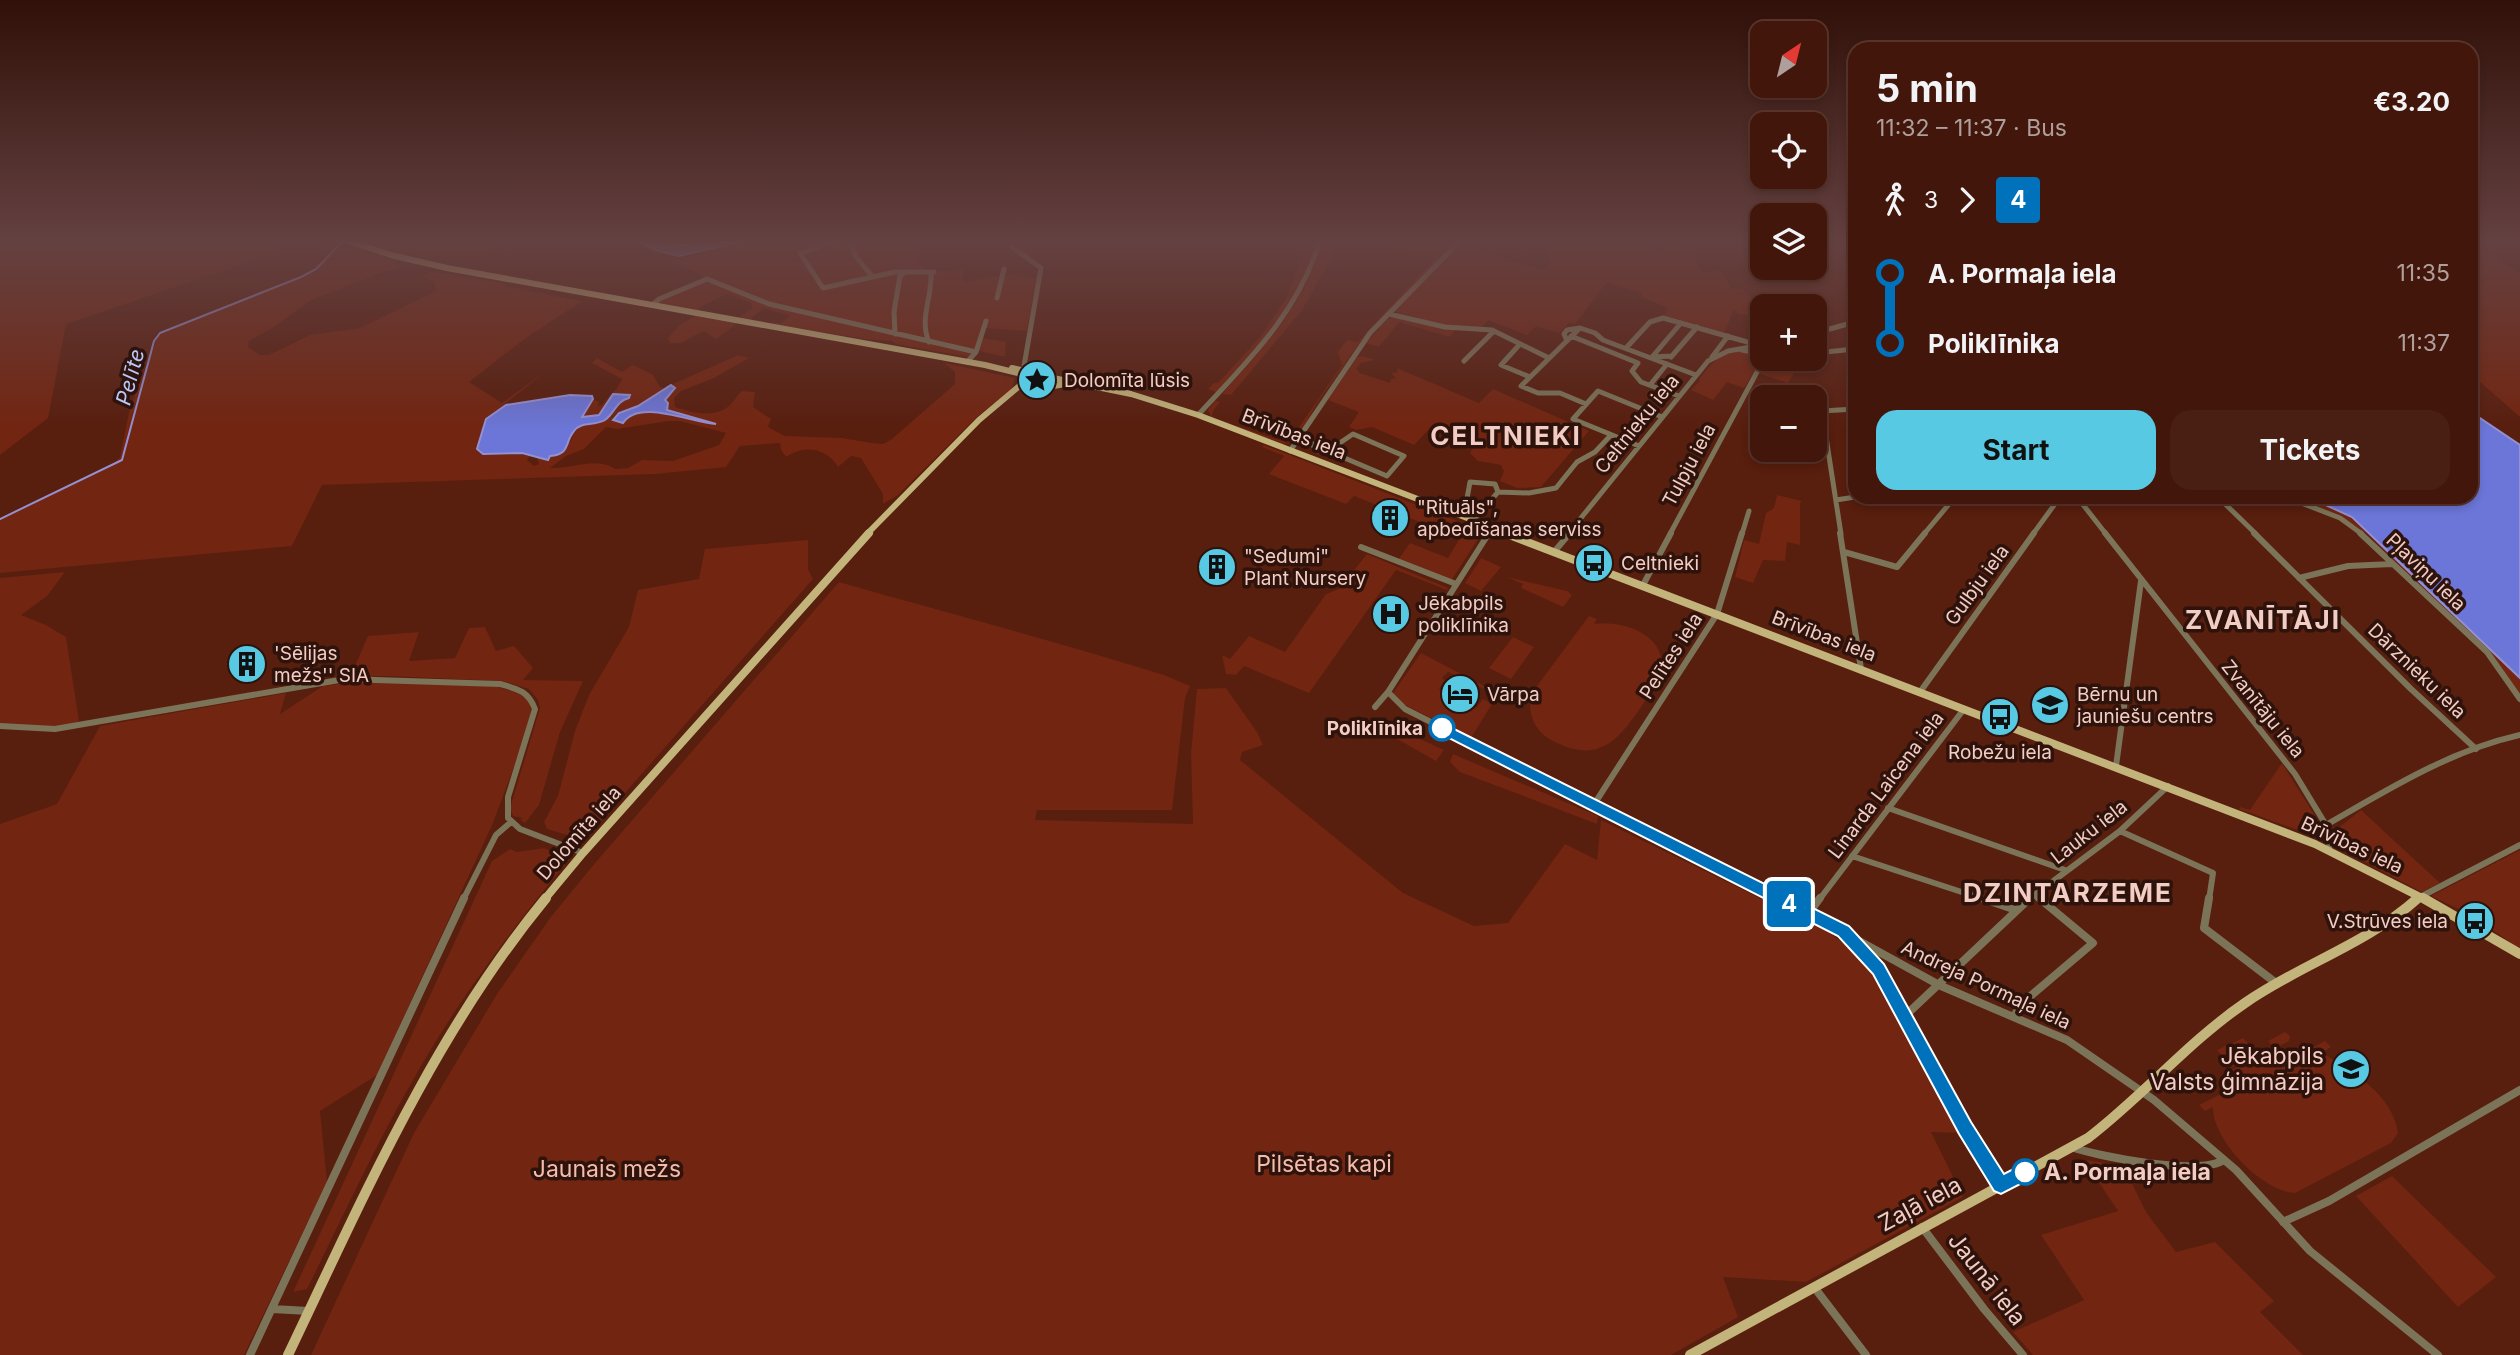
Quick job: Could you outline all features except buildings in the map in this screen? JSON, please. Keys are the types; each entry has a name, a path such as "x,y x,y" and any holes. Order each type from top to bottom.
{"main road":[{"path":"642,303 985,365 1029,375 1032,388"},
{"name":"Brīvības iela","path":"1029,375 1050,373 1053,378 1100,387 1198,415 1379,485 1476,518 1492,528 2168,786 2329,850 2420,897 2520,954"},
{"name":"Dolomīta iela","path":"288,1355 372,1177 427,1074 514,941 583,853 861,541 1029,375"},
{"path":"1048,386 1053,378"},
{"name":"Brīvības iela","path":"1048,386 1100,387"},
{"name":"Dolomīta iela","path":"995,406 1032,388 1048,386"},
{"name":"Zaļā iela","path":"1690,1355 2103,1127 2144,1093 2213,1026 2276,983 2373,931 2420,897"}],"street":[{"path":"768,303 975,352"},
{"path":"895,303 893,320 895,334"},
{"path":"926,303 923,326 929,342"},
{"path":"1029,375 1025,362 1035,303"},
{"path":"1198,415 1280,323 1292,303"},
{"path":"1290,451 1303,436 1320,404 1358,349 1399,303"},
{"path":"1389,314 1445,327 1494,331 1549,358"},
{"path":"1626,348 1655,319 1665,318 1750,342"},
{"path":"967,362 975,352 986,321"},
{"path":"1652,357 1681,323"},
{"path":"1827,330 1848,324"},
{"path":"1650,385 1697,327"},
{"path":"1586,404 1559,393 1538,393 1521,386 1580,328 1696,375"},
{"path":"1464,361 1494,331"},
{"path":"1708,361 1728,336"},
{"path":"1569,339 1638,363 1633,374 1650,385 1679,396"},
{"path":"1520,344 1501,365 1530,377"},
{"name":"Celtnieku iela","path":"1554,552 1708,361 1724,352 1750,347"},
{"path":"1737,349 1750,352"},
{"path":"1827,352 1848,350"},
{"path":"1652,357 1671,356"},
{"name":"Tulpju iela","path":"1643,585 1758,371"},
{"path":"1639,446 1573,418 1598,391 1661,417"},
{"path":"1848,409 1822,411 1861,669"},
{"path":"1303,436 1317,451 1324,453 1341,440 1354,435 1404,456 1379,485"},
{"path":"1498,492 1529,493 1556,488 1579,461 1595,452 1611,435"},
{"path":"1328,451 1387,476"},
{"path":"1470,483 1494,484 1498,492 1476,518 1466,504 1470,483"},
{"path":"1836,500 1848,498"},
{"path":"1844,552 1897,567 1949,504"},
{"name":"Gulbju iela","path":"1920,692 2055,504"},
{"name":"Zvanītāju iela","path":"2082,504 2141,582 2290,767 2326,825 2330,837 2329,850"},
{"name":"Dārznieku iela","path":"2225,504 2476,748"},
{"name":"Pļaviņu iela","path":"2303,504 2348,522 2374,543 2392,564 2487,652 2520,699"},
{"name":"Pelītes iela","path":"1593,806 1717,614 1749,510"},
{"path":"1375,707 1388,692 1492,528"},
{"path":"1361,547 1456,584"},
{"path":"2299,578 2347,566 2392,564"},
{"path":"2116,766 2141,582"},
{"path":"0,726 55,729 337,680 385,679 500,684 525,692 534,701 536,709 508,797 506,809 511,822 520,829 583,853"},
{"name":"Andreja Pormaļa iela","path":"1388,692 1405,709 1843,931 1941,985 2067,1040 2144,1093 2224,1160 2318,1258 2438,1355"},
{"name":"Linarda Laicena iela","path":"1809,914 1964,709"},
{"path":"2326,825 2397,782 2476,748 2520,735"},
{"name":"Lauku iela","path":"1905,1016 1941,985 2016,911 2064,870 2120,831 2168,786"},
{"path":"1888,808 2064,870"},
{"path":"250,1355 487,850 496,835 511,822"},
{"path":"2120,831 2213,873 2203,928 2276,983"},
{"path":"2420,897 2520,845"},
{"path":"1852,856 2016,911"},
{"path":"2014,1017 2020,1005 2093,943 2035,895"},
{"path":"1843,931 1879,969 1965,1128 2001,1185"},
{"path":"2283,1222 2329,1201 2520,1090"},
{"path":"2071,1147 2090,1154 2189,1166 2208,1167 2224,1160"},
{"name":"Jaunā iela","path":"1922,1226 1984,1309 2023,1355"},
{"path":"1813,1286 1866,1355"},
{"path":"271,1309 309,1311"}],"green space":[{"path":"0,303 127,303 66,324 48,418 0,455"},
{"path":"236,303 306,303 274,327 249,341 248,347 260,355 269,355 310,335 360,328 411,303 579,303 523,340 469,382 502,403 546,371 486,419 478,444 483,454 509,452 530,456 527,460 534,466 539,464 536,456 548,460 549,456 571,441 576,430 606,419 629,394 618,393 599,415 581,418 593,399 599,402 598,406 602,405 622,379 592,363 597,358 622,372 633,365 652,374 660,387 664,388 638,406 612,418 620,423 633,415 649,412 665,412 680,417 666,408 664,400 674,385 671,385 738,355 749,358 714,378 681,391 674,398 675,407 696,413 719,412 731,404 742,391 755,392 753,407 771,419 768,427 785,436 842,438 883,444 955,384 955,372 944,363 1015,378 1012,389 980,414 898,495 883,504 883,494 861,458 851,456 838,467 828,456 815,450 800,450 786,457 780,443 740,446 726,467 655,474 322,485 292,546 0,573 0,519 112,466 120,457 130,408 159,334","holes":["680,421 726,433 719,445 673,461 642,460 628,468 615,469 608,465 592,463 550,468 566,456 584,449 606,427 617,429"]},
{"path":"708,303 700,307 699,310 702,311 658,304"},
{"path":"752,303 769,303 973,352 968,357 896,344 892,341 778,325 767,322 781,323 790,316 763,308 750,319 740,317 752,308"},
{"path":"772,303 1032,303 1027,331 986,328 983,338 1006,342 1005,356"},
{"path":"1283,303 1289,303 1262,340 1216,392 1208,389 1218,383 1261,336"},
{"path":"1306,303 1231,395 1222,394 1268,341 1295,304"},
{"path":"1394,303 1397,303 1363,338 1317,403 1299,436 1291,443 1284,444 1217,419 1288,443 1342,365 1338,352 1347,340 1358,342"},
{"path":"1402,303 1591,303 1575,324 1569,323 1559,333 1536,326 1527,335 1488,320 1482,327 1449,327 1394,311"},
{"path":"1657,303 1750,303 1750,316 1736,313 1734,309 1724,333 1664,315 1669,308"},
{"path":"2478,303 2520,303 2520,417 2478,380"},
{"path":"696,316 736,324 716,339 703,331 681,343 670,343 668,338 679,325"},
{"path":"1394,317 1455,330 1450,337 1399,322 1379,347 1366,343 1388,319"},
{"path":"1741,351 1750,354 1750,371 1754,371 1744,388 1727,382 1713,400 1691,390 1716,360"},
{"path":"1357,357 1375,360 1361,363 1356,369 1360,373 1390,383 1391,379 1396,378 1391,373 1398,372 1397,368 1479,403 1493,389 1589,431 1541,487 1517,488 1500,481 1504,471 1501,465 1478,461 1470,453 1476,441 1435,423 1414,445 1372,427 1356,430 1349,427 1359,412 1328,400"},
{"path":"1761,371 1795,371 1788,383 1760,374"},
{"path":"1215,401 1220,402 1213,411 1212,416 1215,418 1211,416 1208,410"},
{"path":"1264,445 1478,529 1482,533 1451,581 1398,560 1410,543 1448,558 1460,538 1354,496 1346,504 1269,474 1284,456 1262,447"},
{"path":"1777,495 1802,501 1800,545 1787,542 1785,561 1763,560 1753,583 1735,577 1744,540 1759,544 1766,513 1774,508"},
{"path":"2308,504 2323,504 2352,517 2520,678 2520,696 2495,659 2367,534 2342,517"},
{"path":"808,540 808,569 813,579 595,827 577,838 547,829 544,822 558,796 575,731 589,695 629,627 638,590 699,579 705,549"},
{"path":"1367,554 1448,588 1447,590 1396,570 1309,693 1244,666 1236,675 1226,674 1222,655 1230,659 1249,636 1285,652 1326,594 1339,589"},
{"path":"1481,558 1501,567 1481,591 1465,583"},
{"path":"65,572 47,596 21,615 66,637 79,721 69,726 0,726 0,578"},
{"path":"1507,577 1567,591 1572,595 1563,607 1521,588 1523,584"},
{"path":"839,582 1164,675 1190,686 1185,698 1172,810 1037,810 1035,820 1193,824 1191,753 1197,689 1226,688 1263,745 1242,752 1240,760 1403,893 1474,926 1508,923 1565,844 1597,860 1601,820 1825,930 1865,959 1880,980 1963,1133 1931,1132 1963,1197 1806,1282 1723,1277 1738,1317 1671,1355 311,1355 414,1133 497,994 550,918 595,863"},
{"path":"1589,616 1597,619 1594,624 1618,625 1641,633 1658,649 1662,660 1657,683 1631,721 1614,740 1594,750 1583,750 1570,748 1545,736 1534,722 1530,704 1525,702"},
{"path":"485,627 496,651 514,646 533,668 523,680 583,681 560,732 539,805 525,823 520,820 523,818 513,816 510,808 540,708 538,700 529,689 502,681 386,676 335,677 351,675 368,636 419,632 409,661 455,658 469,628"},
{"path":"1513,637 1534,647 1511,679 1489,668"},
{"path":"1421,653 1486,687 1500,691 1497,695 1448,672 1442,678 1445,680 1439,689 1476,708 1483,699 1492,704 1471,738 1399,702 1393,693"},
{"path":"346,683 437,683 498,687 522,694 530,703 531,710 524,740 493,823 377,1075 320,1111 327,1182 244,1355 0,1355 0,824 57,804 100,726 286,693 280,714 323,686"},
{"path":"1407,733 1444,750 1436,761 1397,739"},
{"path":"1453,754 1598,816 1597,824 1460,772 1450,762"},
{"path":"2282,763 2322,827 2320,838 2239,809 2250,810"},
{"path":"2361,810 2440,883 2421,892 2341,849 2336,840 2337,829"},
{"path":"544,848 569,860 506,939 448,1022 385,1132 307,1289 293,1292 492,861 510,849 517,852"},
{"path":"2520,850 2520,949 2471,915 2431,896"},
{"path":"2285,1032 2290,1036 2289,1041 2276,1048 2287,1061 2325,1041 2331,1047 2322,1053 2346,1067 2380,1095 2395,1119 2398,1133 2391,1143 2295,1193 2269,1184 2255,1174 2230,1148 2221,1134 2213,1107 2205,1111 2199,1105 2243,1083 2231,1070 2275,1049 2268,1041"},
{"path":"2243,1038 2258,1054 2232,1067 2217,1050"},
{"path":"2084,1160 2131,1166 2127,1173 2146,1212 2176,1252 2215,1242 2274,1301 2260,1312 2303,1355 2033,1355 2013,1332 2084,1300 2041,1235 2118,1211"},
{"path":"2392,1176 2496,1277 2458,1307 2356,1196"}],"water":[{"path":"671,385 675,388 665,400 668,403 667,410 716,424 653,412 641,412 623,423 613,420 619,413 638,406"},
{"path":"613,394 630,395 618,404 605,420 577,428 564,450 550,456 548,460 522,453 483,454 477,449 486,419 506,405 570,395 592,396 593,399 582,417 599,415"},
{"path":"2478,417 2520,445 2520,678 2352,517 2323,504 2478,504"}],"waterway":[{"name":"Pelīte","path":"0,519 122,460 154,341 160,333 235,303"}],"bus line":[{"name":"4","path":"1442,728 1843,931 1879,969 1965,1128 2001,1185 2025,1172"}],"place":[{"name":"Dolomīta lūsis","path":"1037,380"},
{"name":"\"Rituāls\", apbedīšanas serviss","path":"1390,518"},
{"name":"Celtnieki","path":"1594,563"},
{"name":"\"Sedumi\" Plant Nursery","path":"1217,567"},
{"name":"Jēkabpils poliklīnika","path":"1391,614"},
{"name":"'Sēlijas mežs'' SIA","path":"247,664"},
{"name":"Vārpa","path":"1460,694"},
{"name":"Bērnu un jauniešu centrs","path":"2050,705"},
{"name":"Robežu iela","path":"2000,717"},
{"name":"Poliklīnika","path":"1442,728"},
{"name":"V.Strūves iela","path":"2475,921"},
{"name":"Jēkabpils Valsts ģimnāzija","path":"2351,1069"},
{"name":"A. Pormaļa iela","path":"2025,1172"}],"district":[{"name":"CELTNIEKI","path":"1506,435"},
{"name":"ZVANĪTĀJI","path":"2263,619"},
{"name":"DZINTARZEME","path":"2068,892"}],"park label":[{"name":"Pilsētas kapi","path":"1324,1164"},
{"name":"Jaunais mežs","path":"607,1169"}]}
